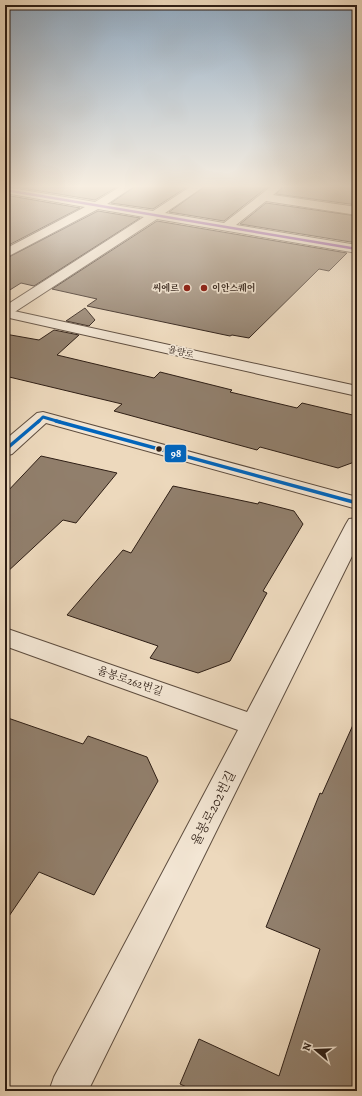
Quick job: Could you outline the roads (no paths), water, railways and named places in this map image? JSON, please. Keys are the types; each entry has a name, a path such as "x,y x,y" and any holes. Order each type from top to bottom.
{"street":[{"path":"5,254 39,236"},
{"path":"5,312 122,236"},
{"path":"280,236 357,249"},
{"name":"율량로","path":"5,312 357,391"},
{"path":"5,450 43,417 357,503"},
{"name":"율봉로202번길","path":"68,1091 357,524"},
{"name":"율봉로262번길","path":"5,638 255,725"}],"place":[{"name":"씨에르","path":"187,288"},
{"name":"이안스퀘어","path":"204,288"}]}
